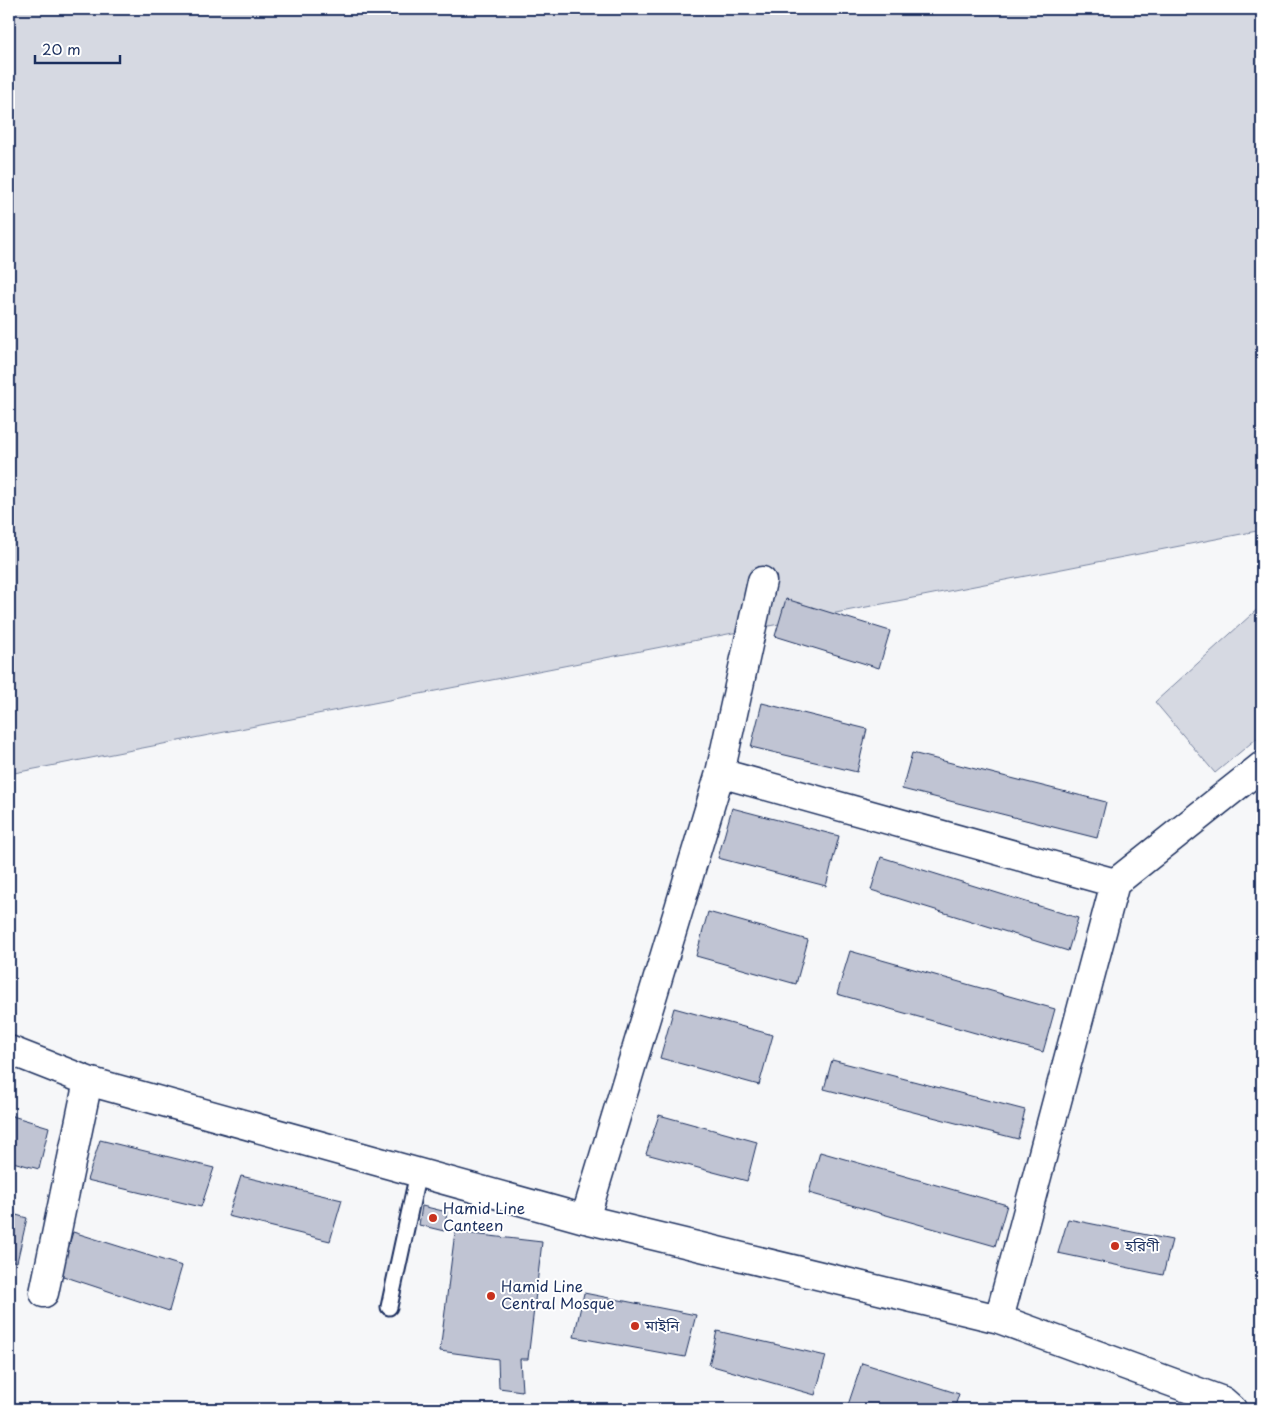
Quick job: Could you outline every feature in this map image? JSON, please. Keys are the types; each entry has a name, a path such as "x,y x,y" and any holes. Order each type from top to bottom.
{"street":[{"path":"585,1219 720,773 762,581"},
{"path":"999,1319 1115,883 1262,766"},
{"path":"720,773 1115,883"},
{"path":"9,1050 88,1081 585,1219 999,1319 1223,1401 1232,1409"},
{"path":"44,1293 88,1081"}],"lane":[{"path":"389,1307 418,1173"}],"shaded area":[{"path":"9,9 1262,9 1262,530 9,774"},
{"path":"1262,605 1262,734 1215,773 1155,702"}],"building":[{"path":"786,599 890,631 879,668 775,636"},
{"path":"762,703 867,729 857,772 751,747"},
{"path":"912,753 1106,802 1097,838 902,789"},
{"path":"732,808 839,836 826,886 718,858"},
{"path":"881,857 1078,918 1068,951 871,890"},
{"path":"708,912 808,940 796,984 696,956"},
{"path":"850,951 1055,1009 1043,1052 837,994"},
{"path":"674,1008 773,1035 759,1085 660,1058"},
{"path":"832,1060 1025,1110 1018,1139 824,1089"},
{"path":"9,1115 49,1127 39,1169 9,1161"},
{"path":"659,1115 757,1142 747,1181 646,1154"},
{"path":"100,1140 214,1168 201,1207 87,1180"},
{"path":"820,1152 1007,1205 995,1246 809,1193"},
{"path":"241,1176 342,1200 330,1241 228,1216"},
{"name":"Hamid Line Canteen","path":"422,1206 447,1212 444,1231 419,1225"},
{"path":"9,1213 27,1218 17,1262 9,1260"},
{"name":"হরিণী","path":"1068,1219 1172,1240 1163,1275 1058,1253"},
{"path":"73,1232 182,1266 169,1311 60,1275"},
{"name":"Hamid Line Central Mosque","path":"455,1232 542,1242 528,1359 520,1359 522,1391 499,1388 498,1359 440,1351"},
{"name":"মাইনি","path":"584,1293 696,1315 685,1357 574,1337"},
{"path":"717,1331 826,1356 815,1395 709,1365"},
{"path":"862,1363 959,1394 954,1409 863,1409 848,1405"},
{"path":"987,1401 1019,1409 985,1409"}],"place":[{"name":"Hamid Line Canteen","path":"433,1218"},
{"name":"হরিণী","path":"1115,1246"},
{"name":"Hamid Line Central Mosque","path":"491,1296"},
{"name":"মাইনি","path":"635,1326"}]}
